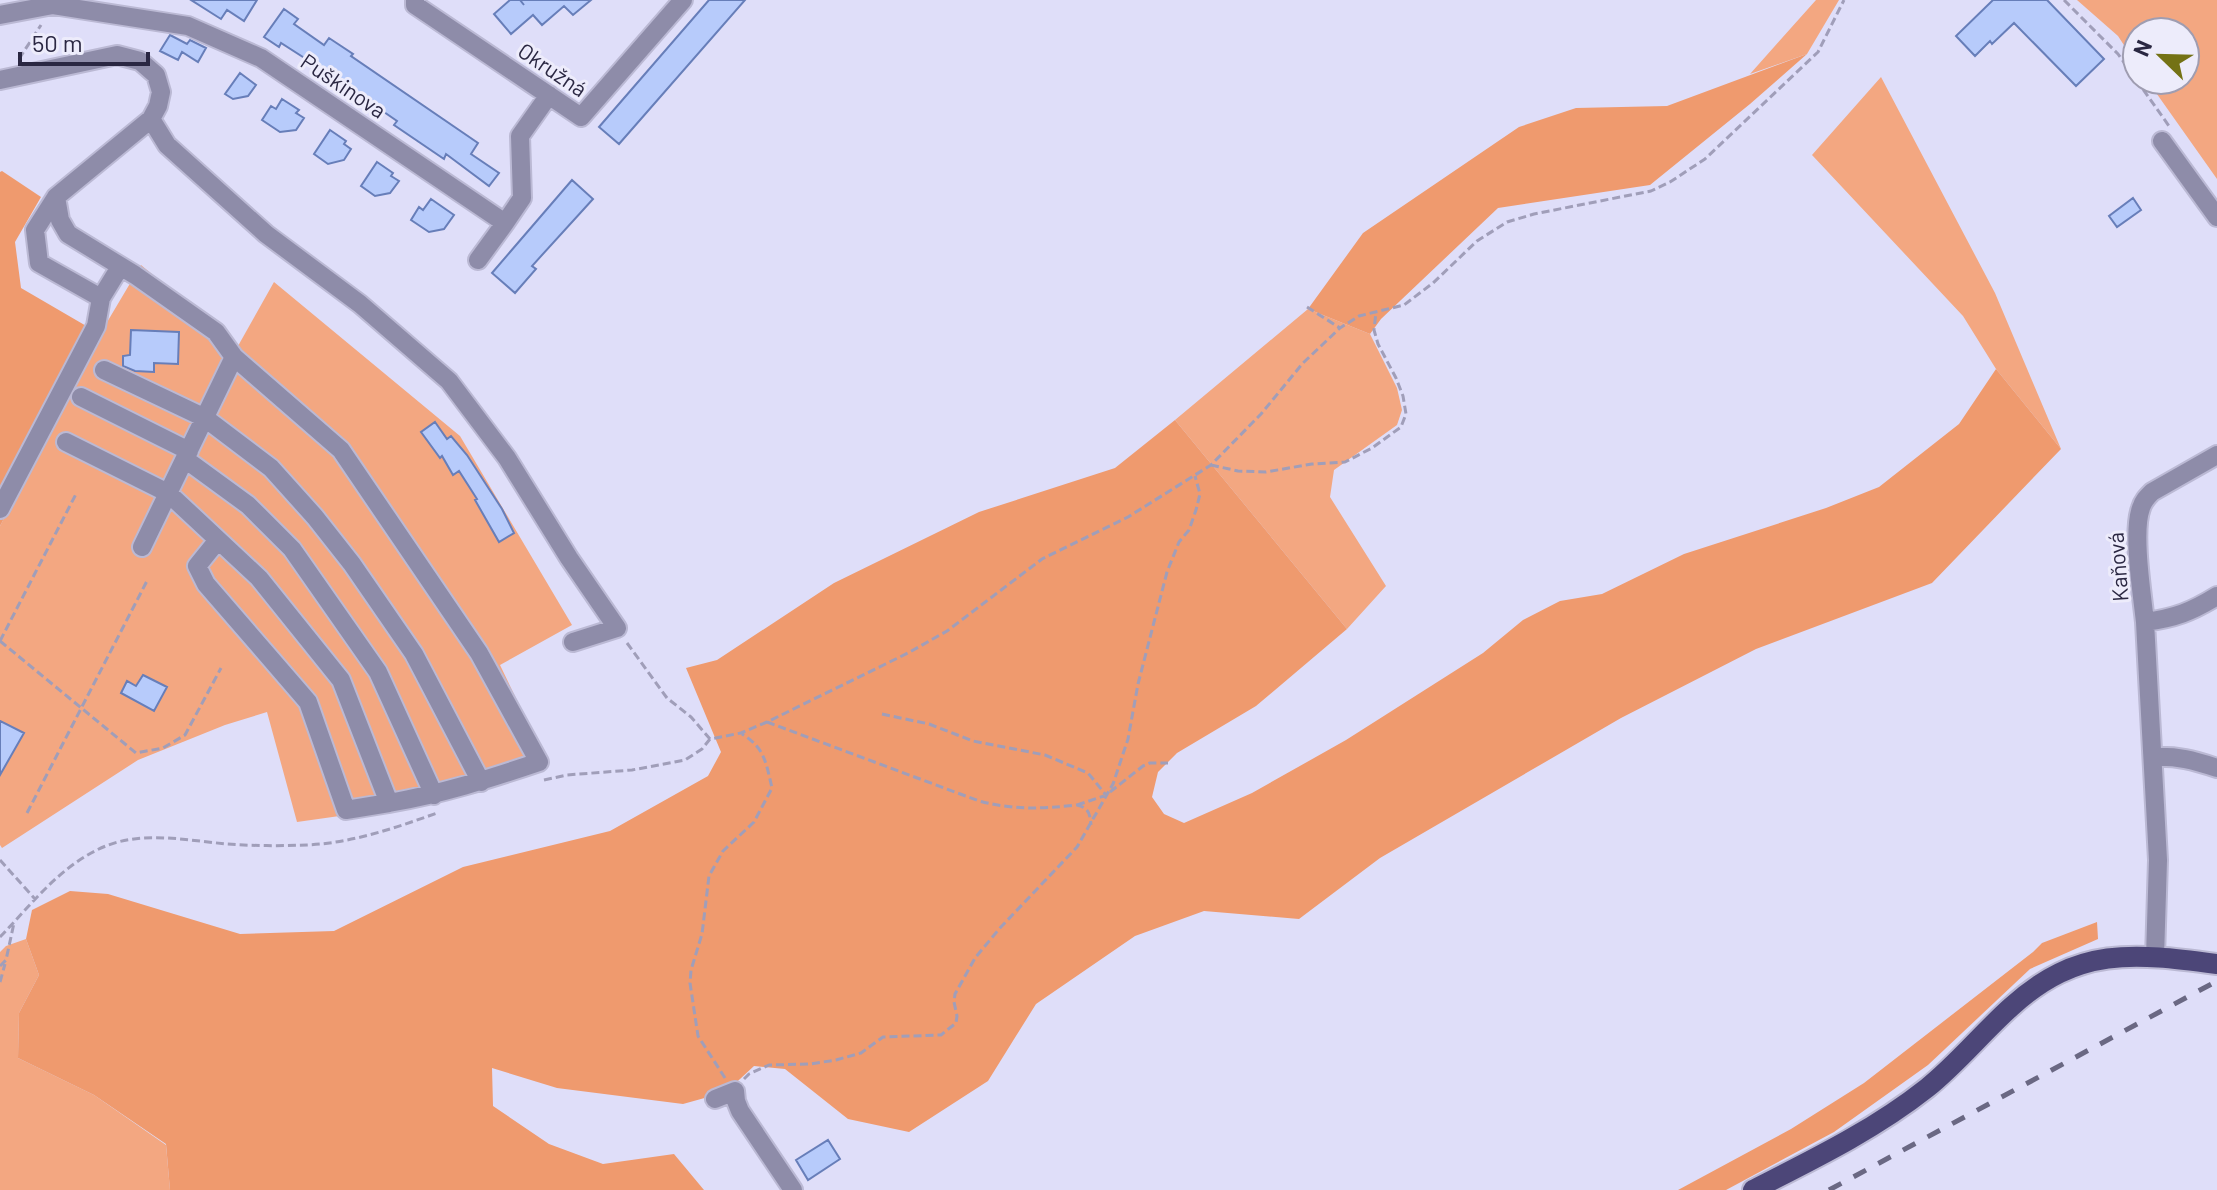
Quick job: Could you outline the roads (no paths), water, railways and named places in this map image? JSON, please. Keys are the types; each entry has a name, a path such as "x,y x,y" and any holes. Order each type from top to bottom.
{"main road":[{"path":"1753,1190 1899,1109 1929,1087 2010,1007 2063,969 2096,960 2155,957 2217,964"}],"street":[{"name":"Okružná","path":"415,0 415,5 581,117 683,0"},
{"name":"Puškinova","path":"0,15 53,5 188,26 261,58 505,223"},
{"path":"3,80 117,55 140,61 156,75 161,92 151,119 56,197 35,230 39,263 101,298"},
{"path":"478,260 522,198 520,136 549,95"},
{"path":"151,119 167,145 245,215 360,304 449,381 507,458 617,628 573,642"},
{"path":"2168,137 2217,217"},
{"path":"56,197 60,220 68,234 135,275 216,332 234,357 341,450 479,653 539,762 481,782 438,803 389,803 346,810 308,702 206,584 197,566 218,540"},
{"path":"0,509 96,326 101,298 120,267"},
{"path":"142,547 234,357"},
{"path":"104,370 205,418 271,468 352,564 414,654 481,782"},
{"path":"81,397 187,455 248,505 292,549 378,672 438,803"},
{"path":"66,442 168,493 259,578 341,680 389,803"},
{"name":"Kaňová","path":"2155,957 2158,860 2138,520 2144,500 2152,492 2217,455"},
{"path":"2145,622 2175,617 2217,596"},
{"path":"2153,757 2188,758 2217,768"},
{"path":"715,1099 735,1091 740,1111 793,1190"}],"railway":[{"path":"1829,1190 2217,981"}]}
